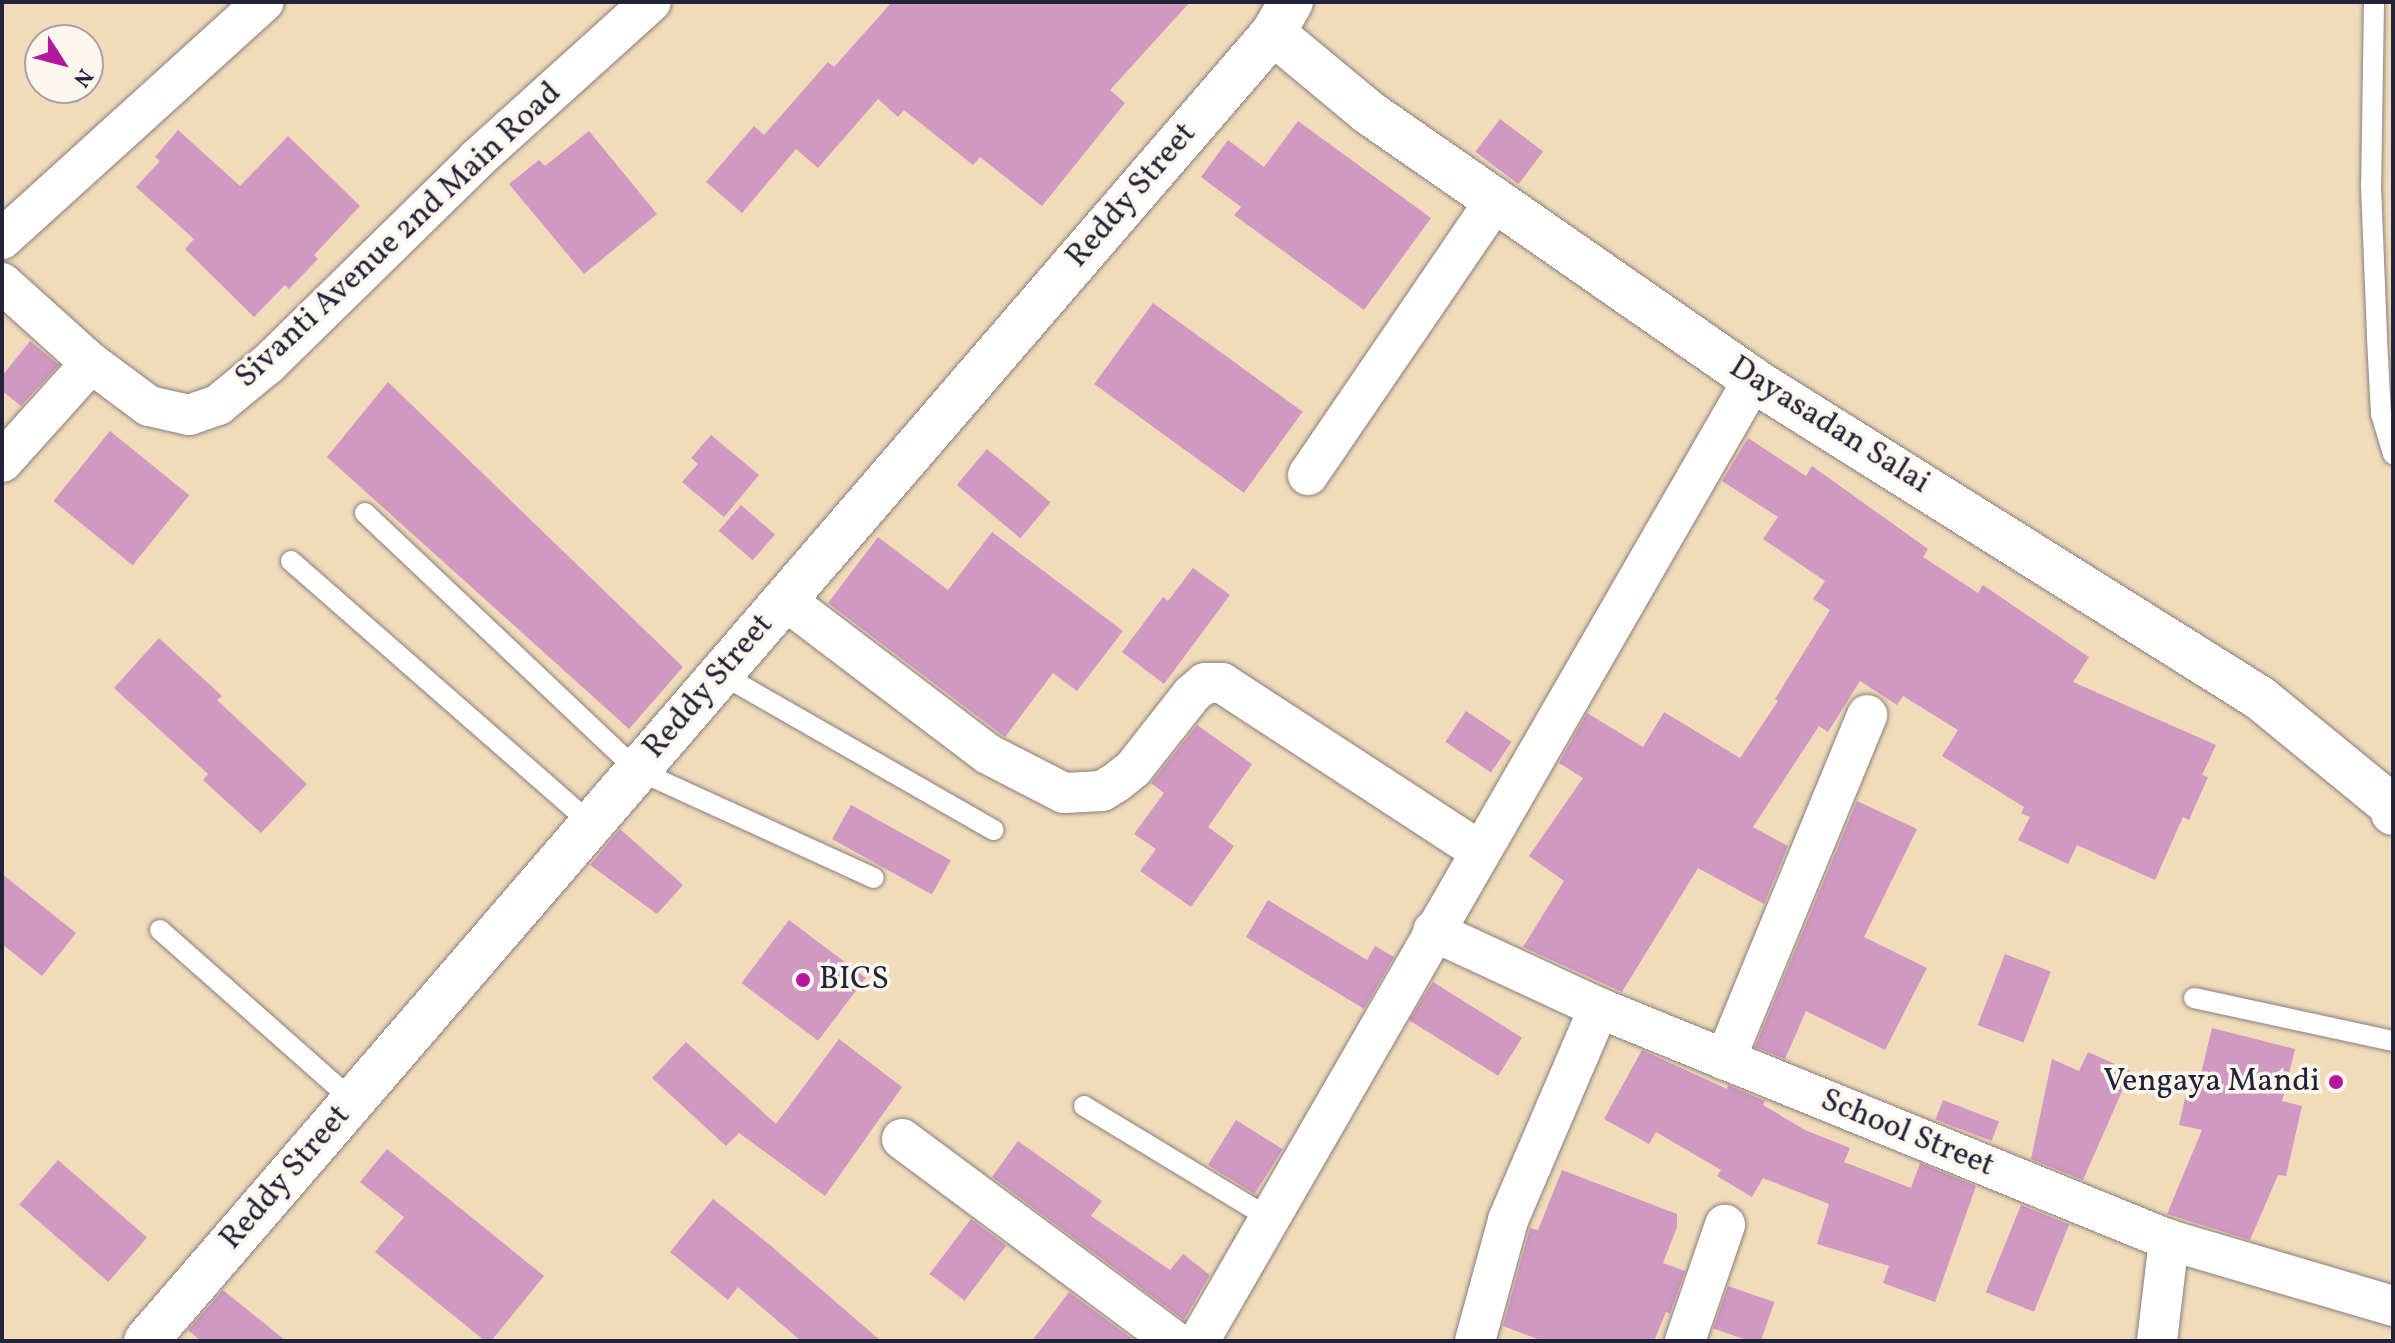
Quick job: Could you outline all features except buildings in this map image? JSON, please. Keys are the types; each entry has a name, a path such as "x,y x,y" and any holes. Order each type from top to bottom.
{"street":[{"path":"2,239 263,2"},
{"name":"Sivanti Avenue 2nd Main Road","path":"2,283 91,363 149,406 189,415 218,405 268,364 477,159 651,2"},
{"name":"Dayasadan Salai","path":"1282,18 1368,112 1753,380 2260,698 2393,809"},
{"name":"Reddy Street","path":"146,1341 1282,18"},
{"path":"1308,475 1495,201"},
{"path":"2,462 91,363"},
{"path":"1199,1341 1753,380"},
{"path":"785,600 988,754 1064,793 1102,791 1118,781 1133,769 1192,694 1205,683 1222,683 1480,851"},
{"path":"1725,1060 1867,715"},
{"name":"School Street","path":"1433,931 1599,1008 2169,1240 2393,1306"},
{"path":"1475,1341 1508,1220 1599,1008"},
{"path":"902,1139 1174,1341"},
{"path":"1685,1341 1725,1225"},
{"path":"2157,1341 2169,1240"}],"lane":[{"path":"2374,2 2371,186 2377,338 2381,414 2393,454"},
{"path":"365,513 637,770 874,878"},
{"path":"291,561 591,824"},
{"path":"721,674 993,830"},
{"path":"160,930 353,1101"},
{"path":"2194,998 2393,1041"},
{"path":"1084,1106 1269,1218"}],"place":[{"name":"BICS","path":"803,980"},
{"name":"Vengaya Mandi","path":"2336,1082"}]}
